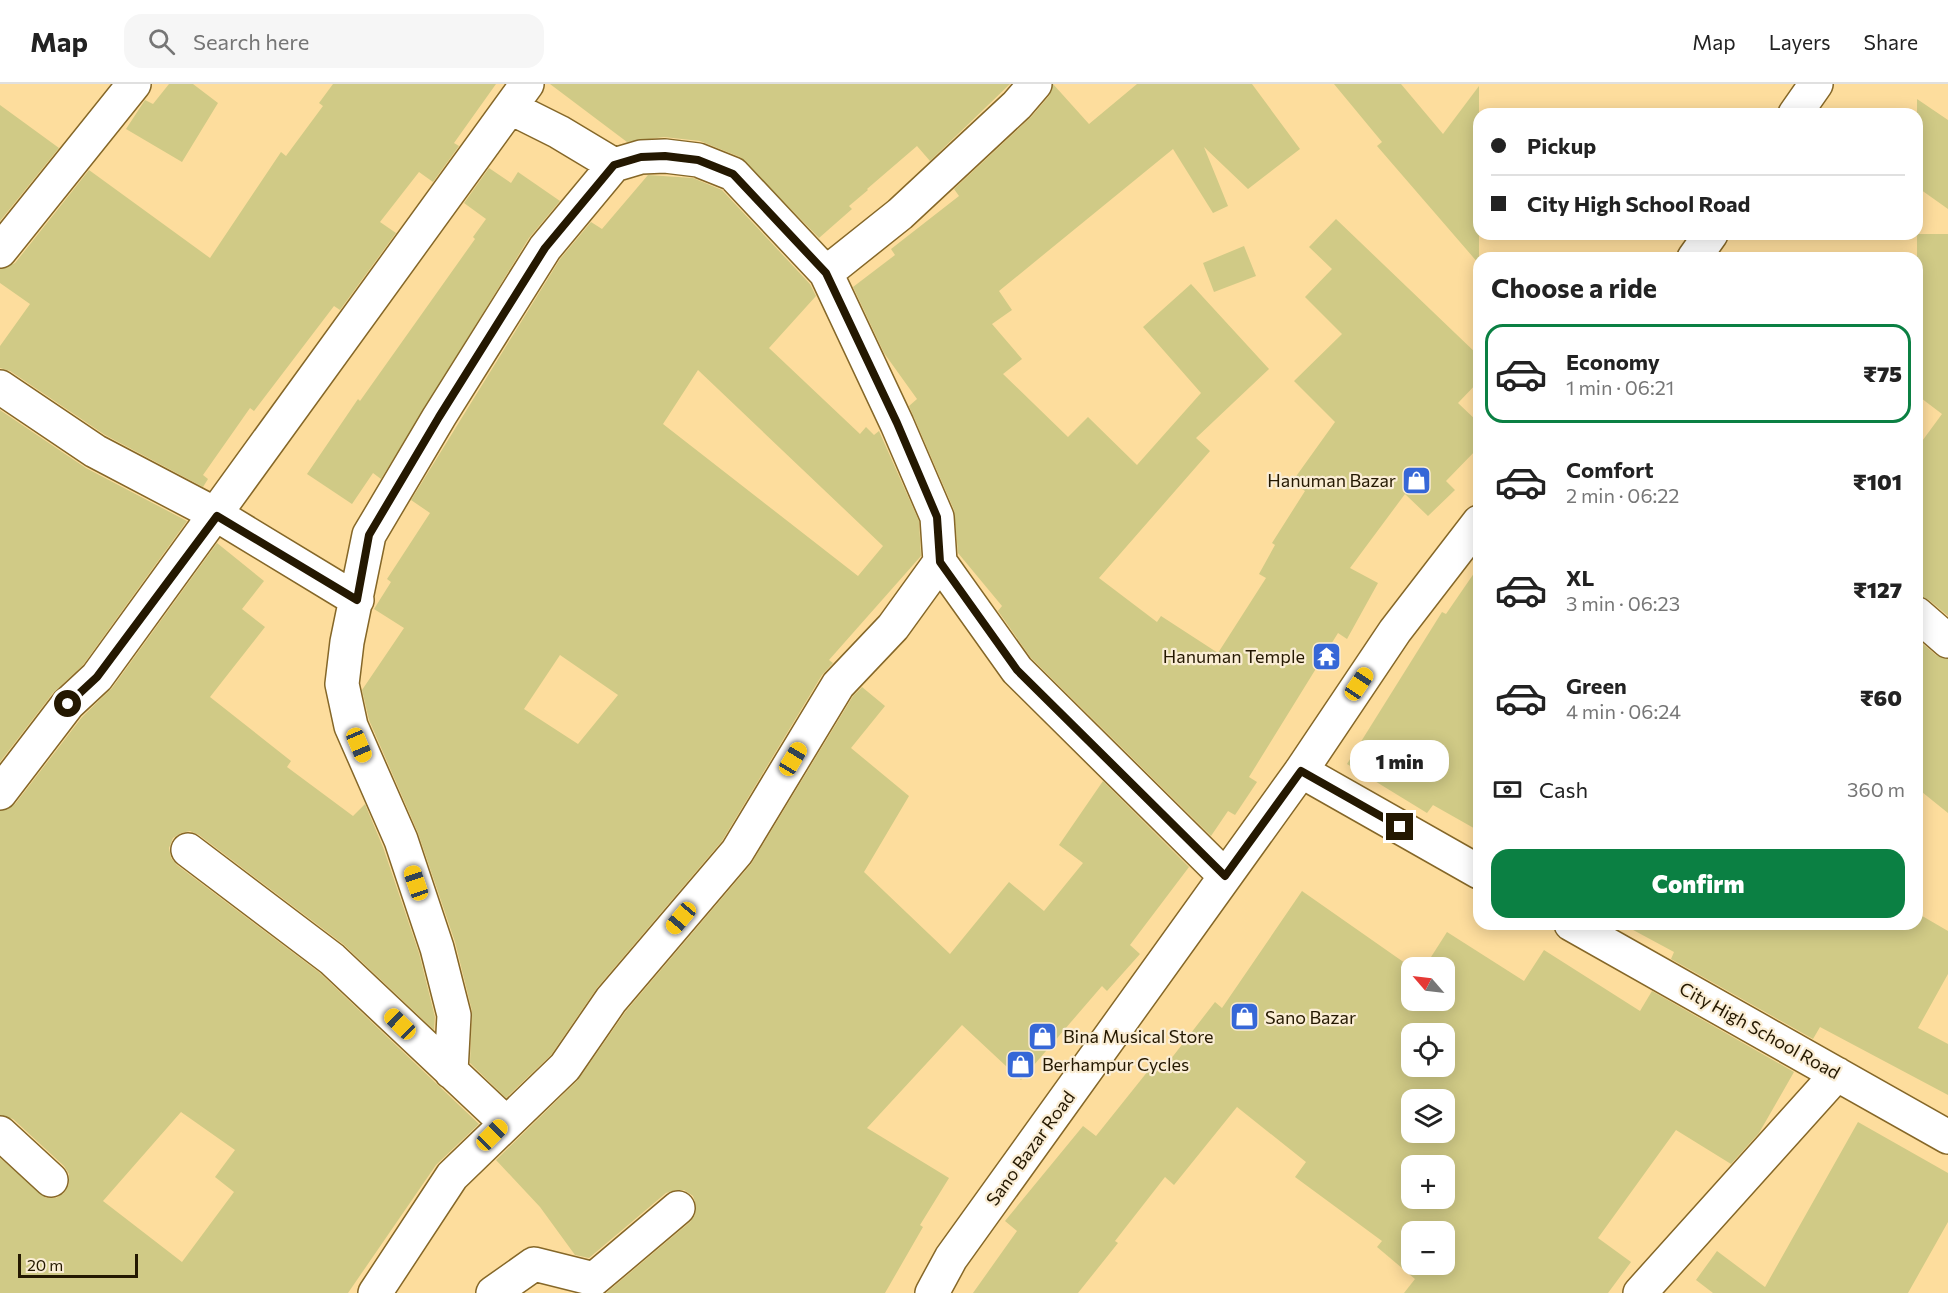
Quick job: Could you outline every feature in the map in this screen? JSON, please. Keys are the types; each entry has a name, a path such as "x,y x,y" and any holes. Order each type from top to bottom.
{"street":[{"path":"826,273 900,214 1017,105 1035,84"},
{"path":"1799,108 1816,84"},
{"path":"0,251 121,90"},
{"path":"0,793 68,704 97,677 217,516 369,298 519,96 559,132 614,165"},
{"path":"451,1072 454,1015 437,948 401,840 351,726 342,684 347,642 369,535 439,417 545,248 614,165 641,157 665,156 698,160 733,174 826,273 897,423 937,517 940,562 1017,670 1225,876"},
{"path":"0,387 95,452 217,516 357,600"},
{"name":"Sano Bazar Road","path":"932,1293 951,1258 1301,771 1395,631 1473,530"},
{"path":"375,1293 452,1176 505,1122 566,1067 611,1000 737,852 838,685 894,627 940,562"},
{"path":"1923,619 1948,641"},
{"path":"1301,771 1473,869"},
{"path":"188,850 332,959 505,1122"},
{"name":"City High School Road","path":"1582,930 1948,1137"},
{"path":"1640,1293 1837,1074"},
{"path":"0,1133 51,1180"},
{"path":"493,1293 534,1264 594,1279 678,1208"}],"building":[{"path":"169,84 193,84 218,103 182,162 126,129 145,100 153,104"},
{"path":"333,84 496,84 454,143 459,146 433,182 419,172 380,222 396,233 340,310 334,306 254,411 250,408 203,475 208,479 203,487 105,435 10,371 0,368 0,346 30,304 0,283 0,269 15,263 89,170 210,258 281,152 286,156 323,106 319,103"},
{"path":"550,84 1010,84 930,161 917,146 867,189 849,206 852,209 819,238 740,157 700,141 664,137 627,142"},
{"path":"1053,84 1089,124 1137,84 1252,84 1300,149 1248,189 1204,147 1228,206 1213,213 1173,149 999,291 1012,310 992,324 1022,359 1003,374 1068,437 1088,417 1137,465 1201,393 1143,327 1191,284 1269,369 1196,438 1210,451 1099,578 1157,622 1161,616 1218,653 1266,578 1259,574 1275,545 1272,543 1305,491 1292,482 1335,422 1294,381 1342,334 1305,297 1332,269 1309,247 1336,219 1473,350 1473,387 1458,403 1473,417 1473,453 1446,481 1455,490 1428,516 1405,494 1350,568 1378,583 1347,639 1338,633 1249,777 1257,782 1235,815 1228,811 1211,836 1031,658 998,611 1002,606 958,553 954,510 909,406 917,399 884,353 853,287 895,255 891,249 959,196 954,189 1031,117 1049,96"},
{"path":"1334,84 1401,84 1443,134 1479,86 1479,108 1473,108 1473,240 1479,240 1479,252 1473,252 1473,257 1377,146 1382,142"},
{"path":"1917,99 1948,120 1948,209 1923,191 1923,108 1917,108"},
{"path":"0,105 59,148 0,221"},
{"path":"489,168 511,183 518,172 560,201 529,238 381,479 373,473 352,504 307,474 358,399 360,401 475,239 473,237 486,219 464,203"},
{"path":"648,175 693,178 722,190 810,284 816,296 769,348 860,434 866,427 874,435 879,431 919,521 921,556 829,660 833,663 822,675 722,841 597,988 551,1055 506,1098 470,1063 472,1011 455,942 418,833 369,720 362,690 404,628 374,609 391,582 387,579 430,513 411,500 560,259 591,222 602,229","holes":["698,370 883,546 858,576 663,424","560,655 618,695 578,744 524,709"]},
{"path":"1923,234 1948,234 1948,616 1929,600 1923,598 1923,440 1942,414 1923,400 1923,252 1917,252 1917,240 1923,240"},
{"path":"1244,246 1256,276 1214,292 1203,263"},
{"path":"0,410 86,468 187,521 83,665 53,693 0,762"},
{"path":"217,543 264,581 242,609 265,627 210,697 291,761 287,767 353,816 365,804 383,847 419,953 435,1017 434,1030 343,944 199,835 190,831 181,833 173,838 169,848 171,858 177,865 320,973 479,1124 436,1165 348,1293 0,1293 0,1158 46,1198 56,1198 64,1193 69,1184 69,1174 64,1166 13,1119 0,1115 0,811 15,804 82,717 112,688","holes":["181,1112 235,1150 215,1177 234,1192 182,1262 103,1201"]},
{"path":"1473,575 1473,828 1433,805 1427,813 1347,764 1442,612 1446,614"},
{"path":"1923,644 1936,655 1948,659 1948,813 1923,793"},
{"path":"862,687 885,706 851,748 909,796 864,872 950,954 1009,882 1044,911 1083,863 1059,845 1103,781 1189,867 1130,945 1140,954 1107,991 1102,986 1021,1080 962,1025 867,1128 949,1178 920,1225 923,1227 885,1293 606,1293 690,1222 695,1215 696,1205 693,1196 684,1190 666,1193 589,1258 575,1255 540,1207 496,1160 578,1080 626,1011 751,864 853,696"},
{"path":"1302,891 1401,960 1401,1011 1455,1011 1455,957 1431,957 1447,932 1524,981 1544,950 1640,1011 1652,991 1794,1072 1759,1133 1731,1164 1676,1130 1598,1238 1631,1262 1608,1293 1404,1293 1415,1279 1410,1275 1455,1275 1455,1221 1401,1221 1401,1267 1377,1247 1382,1241 1295,1177 1306,1162 1237,1107 1174,1185 1165,1177 1115,1241 1118,1243 1078,1293 973,1293 1017,1231 1005,1221 1083,1126 1096,1136 1152,1066 1160,1073 1215,1002 1222,1008"},
{"path":"1923,916 1948,931 1948,974 1918,1028 1948,1044 1948,1095 1820,1027 1813,1039 1671,959 1674,952 1633,930 1923,930"},
{"path":"1858,1122 1948,1173 1948,1222 1908,1293 1713,1293 1696,1280 1717,1251 1765,1287"}],"place":[{"name":"Hanuman Bazar","path":"1417,480"},
{"name":"Hanuman Temple","path":"1326,656"},
{"name":"Sano Bazar","path":"1244,1017"},
{"name":"Bina Musical Store","path":"1042,1036"},
{"name":"Berhampur Cycles","path":"1021,1064"}],"route":[{"path":"68,704 97,677 217,516 357,600 369,535 439,417 545,248 614,165 641,157 665,156 698,160 733,174 826,273 897,423 937,517 940,562 1017,670 1225,876 1301,771 1400,827"}]}
